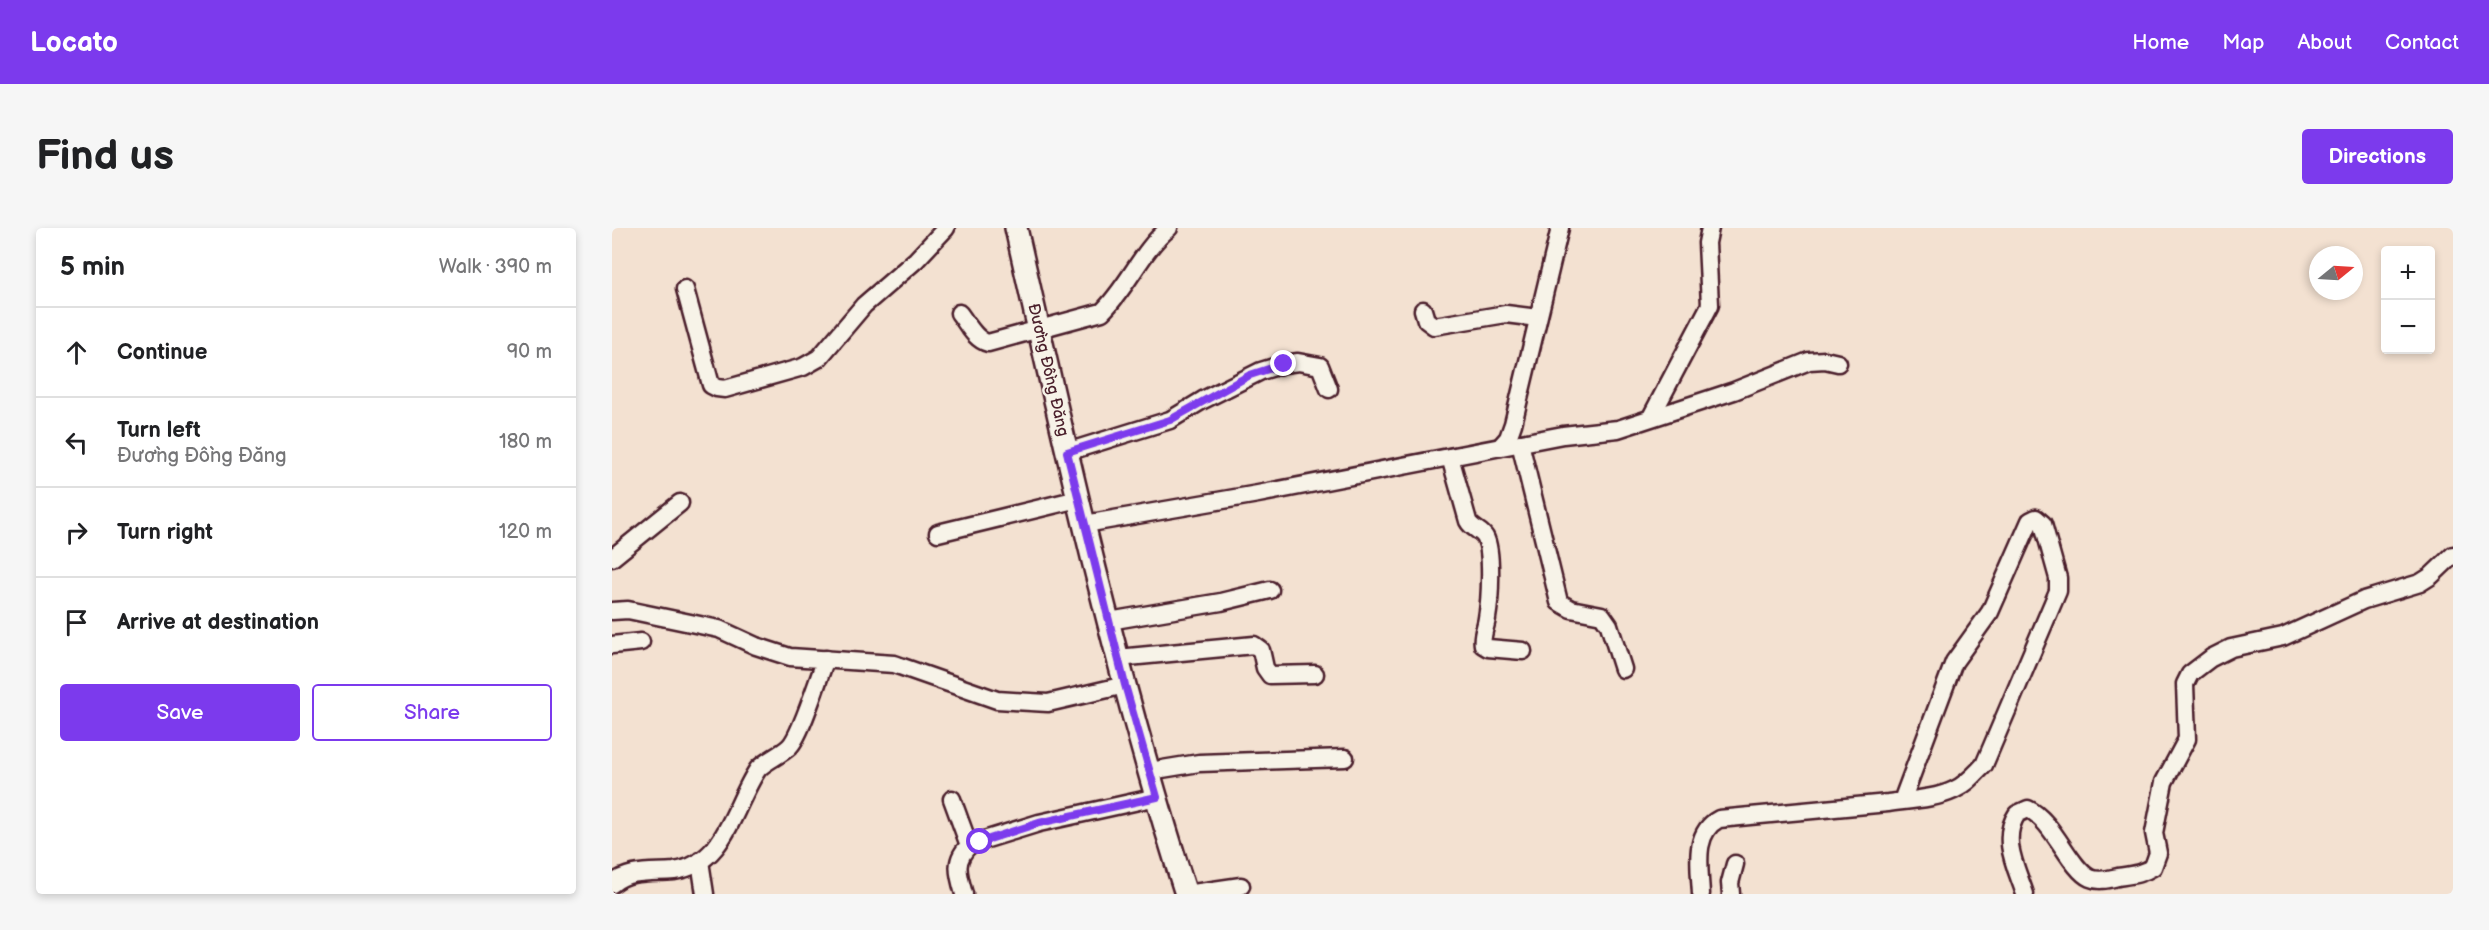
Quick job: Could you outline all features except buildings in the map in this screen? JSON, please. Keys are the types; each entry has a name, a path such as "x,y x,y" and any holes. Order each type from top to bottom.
{"main road":[{"name":"Đường Đồng Đăng","path":"1016,228 1078,500 1118,658 1186,894"}],"street":[{"path":"685,289 711,384 725,389 803,367 819,358 864,304 916,260 946,228"},
{"path":"959,313 983,342 994,342 1102,312 1169,228"},
{"path":"1500,447 1508,438 1513,424 1560,228"},
{"path":"1651,417 1710,304 1707,243 1710,228"},
{"path":"1423,310 1426,320 1434,326 1506,314 1538,318"},
{"path":"1085,524 1258,494 1563,435 1618,429 1734,391 1809,361 1825,360 1838,363"},
{"path":"1067,452 1170,420 1250,375 1284,364 1298,362 1320,366 1329,389"},
{"path":"1520,443 1559,602 1571,609 1602,615 1609,625 1623,669"},
{"path":"1450,457 1468,521 1472,527 1484,535 1487,545 1491,585 1487,620 1482,638 1484,645 1488,648 1523,651"},
{"path":"938,533 1078,500"},
{"path":"612,558 680,503"},
{"path":"1701,894 1700,846 1706,829 1719,819 1902,801 1955,790 1984,765 2058,591 2058,578 2043,524 2039,519 2030,521 1990,612 1954,662 1902,801"},
{"path":"2025,894 2011,854 2010,831 2017,814 2028,809 2035,812 2081,871 2090,878 2102,880 2142,874 2153,867 2158,853 2154,833 2164,782 2187,740 2185,684 2190,674 2198,666 2231,648 2283,637 2370,597 2420,583 2453,555"},
{"path":"1109,621 1221,602 1270,590"},
{"path":"612,611 628,610 696,623 733,634 790,657 894,664 997,700 1048,703 1125,685"},
{"path":"612,645 641,642"},
{"path":"1118,658 1254,645 1261,650 1265,668 1270,675 1315,675"},
{"path":"612,884 618,878 631,874 675,870 700,861 721,842 758,769 789,748 799,734 825,659"},
{"path":"1150,771 1192,764 1345,758"},
{"path":"964,894 957,864 962,851 971,844 1039,823 1157,797"},
{"path":"952,799 967,840 971,844"},
{"path":"700,861 705,894"},
{"path":"1731,894 1735,864"},
{"path":"1186,894 1241,886"}],"route":[{"path":"980,842 1039,823 1157,797 1125,685 1067,452 1170,420 1250,375 1284,364"}]}
